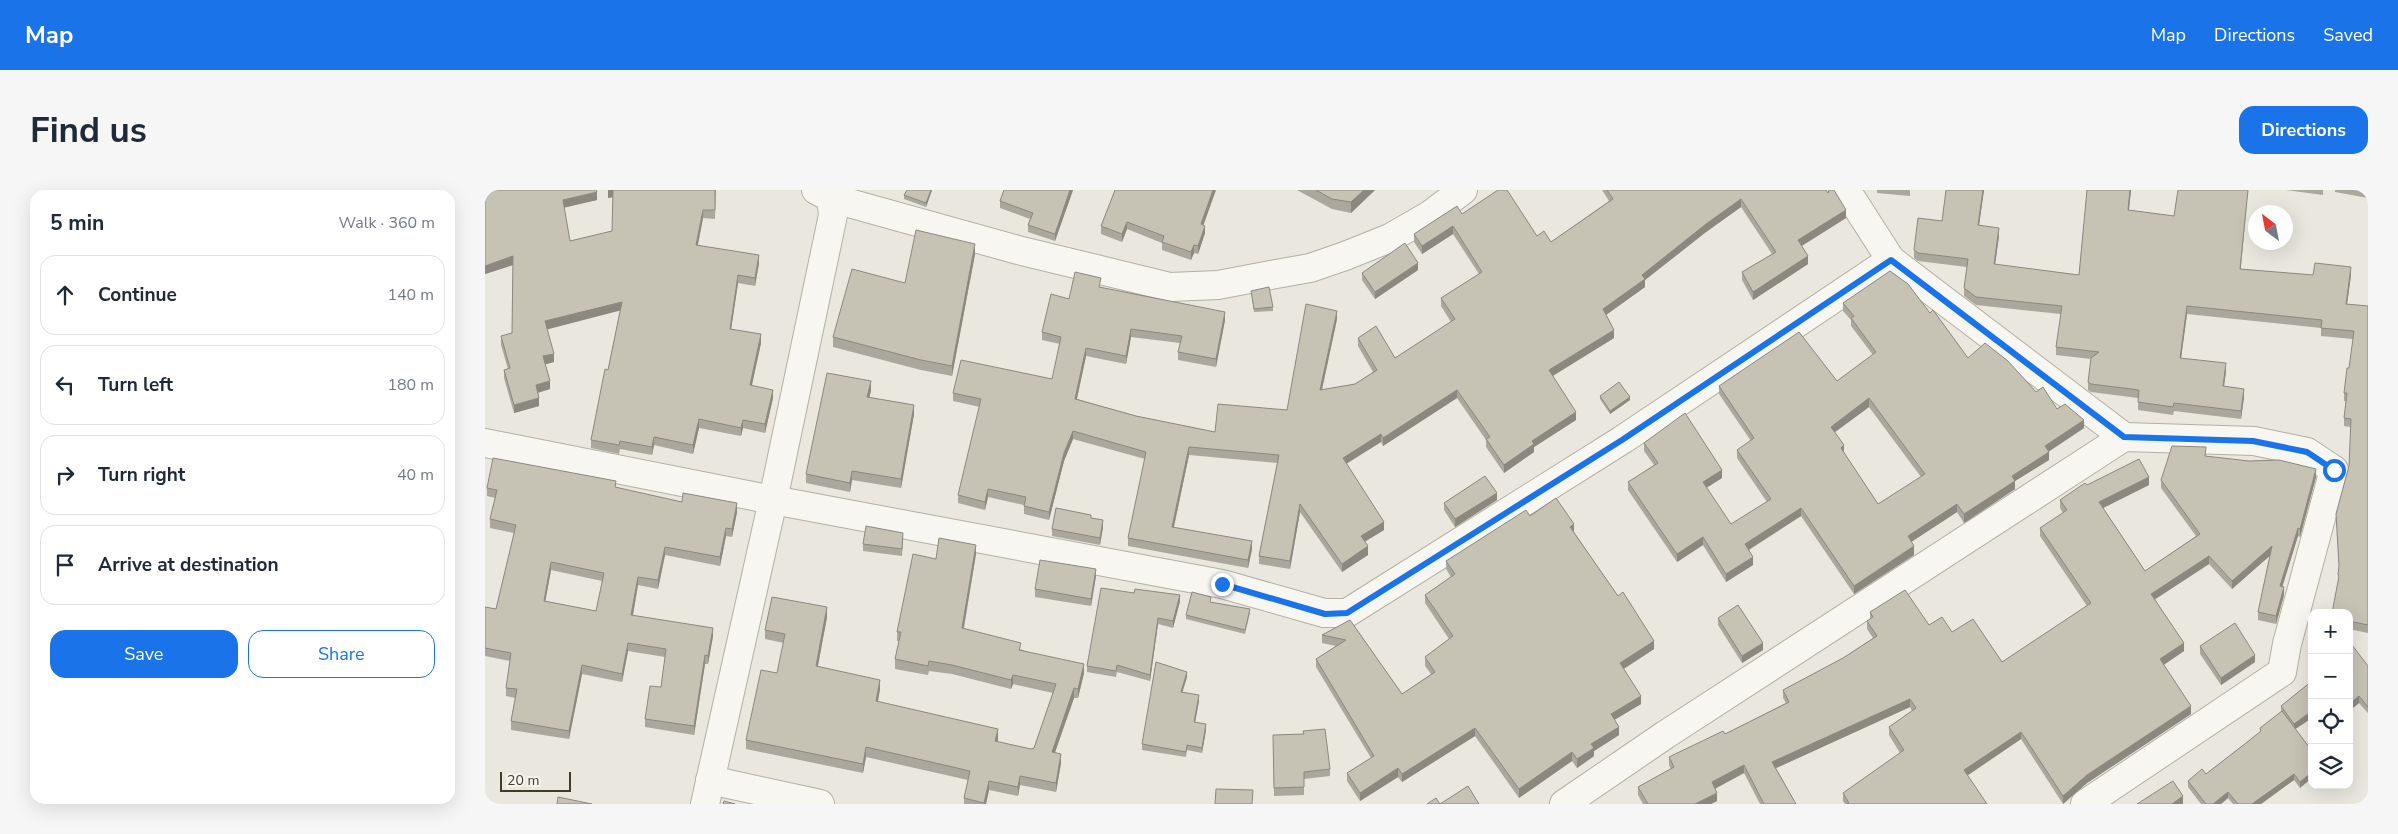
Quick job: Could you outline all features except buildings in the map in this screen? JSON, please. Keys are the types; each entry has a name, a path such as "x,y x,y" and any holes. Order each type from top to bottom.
{"street":[{"path":"823,194 1018,250 1170,288 1217,284 1310,268 1390,238 1430,214 1463,190"},
{"path":"1846,190 1891,260 2124,437"},
{"path":"820,804 707,792 773,500 833,215 823,194"},
{"path":"485,443 773,500 1222,584 1325,614 1347,613 1622,440 1891,260"},
{"path":"1564,804 1665,734 2124,437 2253,441 2307,452 2334,470 2287,644 2282,672 2085,804"}],"route":[{"path":"1222,584 1325,614 1347,613 1622,440 1891,260 2124,437 2253,441 2307,452 2334,470"}]}
